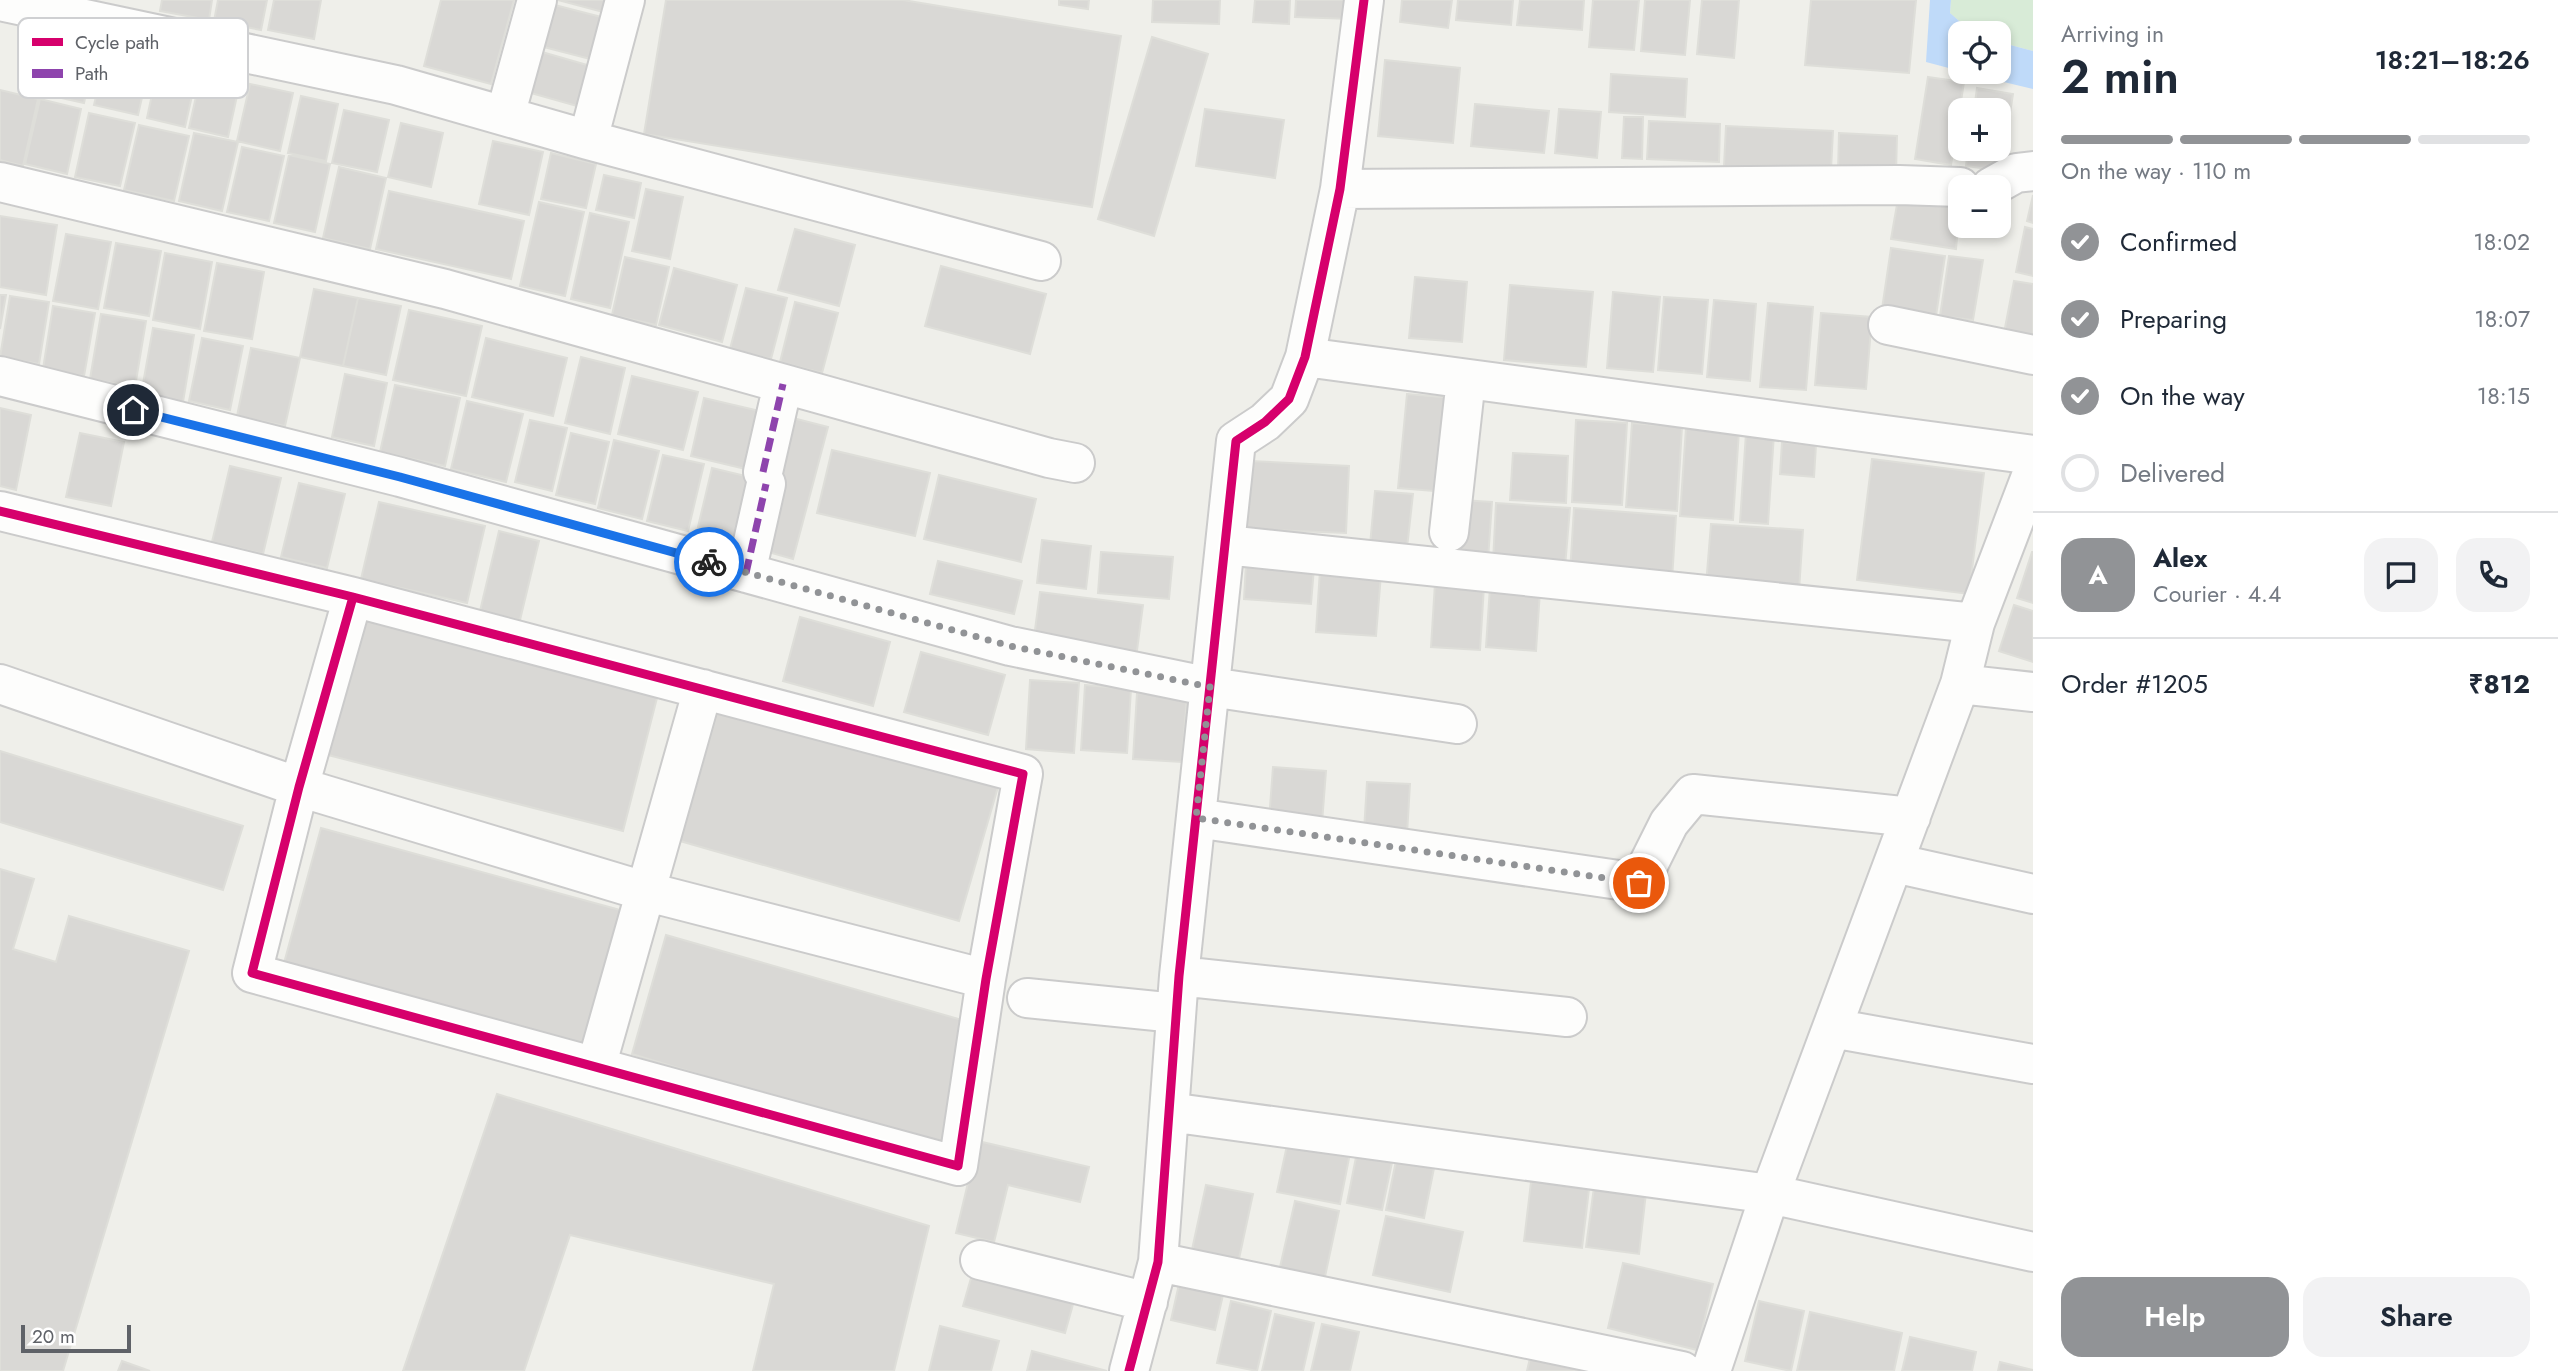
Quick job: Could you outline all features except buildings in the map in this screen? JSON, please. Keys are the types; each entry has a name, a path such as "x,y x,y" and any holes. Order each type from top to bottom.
{"street":[{"path":"505,116 537,0"},
{"path":"588,140 625,0"},
{"path":"1129,1371 1158,1262 1178,995 1236,441 1265,422 1289,399 1305,357 1340,190 1363,0"},
{"path":"0,1 80,18"},
{"path":"248,53 397,85 588,140 1041,261"},
{"path":"2011,176 2033,172"},
{"path":"0,182 445,289 1049,458 1075,463"},
{"path":"1340,190 1948,187"},
{"path":"1888,325 2033,355"},
{"path":"1305,357 2033,455"},
{"path":"0,376 400,477 1010,646 1210,687 1457,724"},
{"path":"1449,532 1466,379"},
{"path":"746,573 783,384"},
{"path":"1711,1371 1770,1194 1960,684 1975,623 2033,471"},
{"path":"2,519 353,597 1023,774 986,979 958,1166 252,973 299,787 353,597"},
{"path":"1226,545 1975,623"},
{"path":"0,684 299,787 645,891 986,979"},
{"path":"1960,684 2033,692"},
{"path":"596,1067 703,688"},
{"path":"1196,818 1639,883 1669,823 1693,794 1910,817"},
{"path":"1894,863 2033,894"},
{"path":"1027,998 1178,995 1567,1017"},
{"path":"1832,1028 2033,1064"},
{"path":"1169,1112 1770,1194 2033,1252"},
{"path":"980,1261 1147,1302"},
{"path":"1158,1262 1682,1371"}],"green space":[{"path":"1951,0 2033,0 2033,51 2011,45 2011,21 1959,21 1950,13"}],"water":[{"path":"1930,0 1951,0 1950,13 1959,21 1948,21 1948,68 1926,62"},
{"path":"2011,45 2033,51 2033,89 2011,84"}],"marked path":[{"path":"763,472 783,384"},
{"path":"746,573 766,484"}],"cycle path":[{"path":"1129,1371 1158,1262 1179,976 1236,441 1265,422 1289,399 1305,357 1340,189 1364,0"},
{"path":"0,511 353,597 1023,774 986,979 958,1166 252,973 299,787 353,597"}],"way so far":[{"path":"709,562 1010,646 1210,687 1196,818 1639,883"}],"route":[{"path":"133,410 400,477 709,562"}]}
